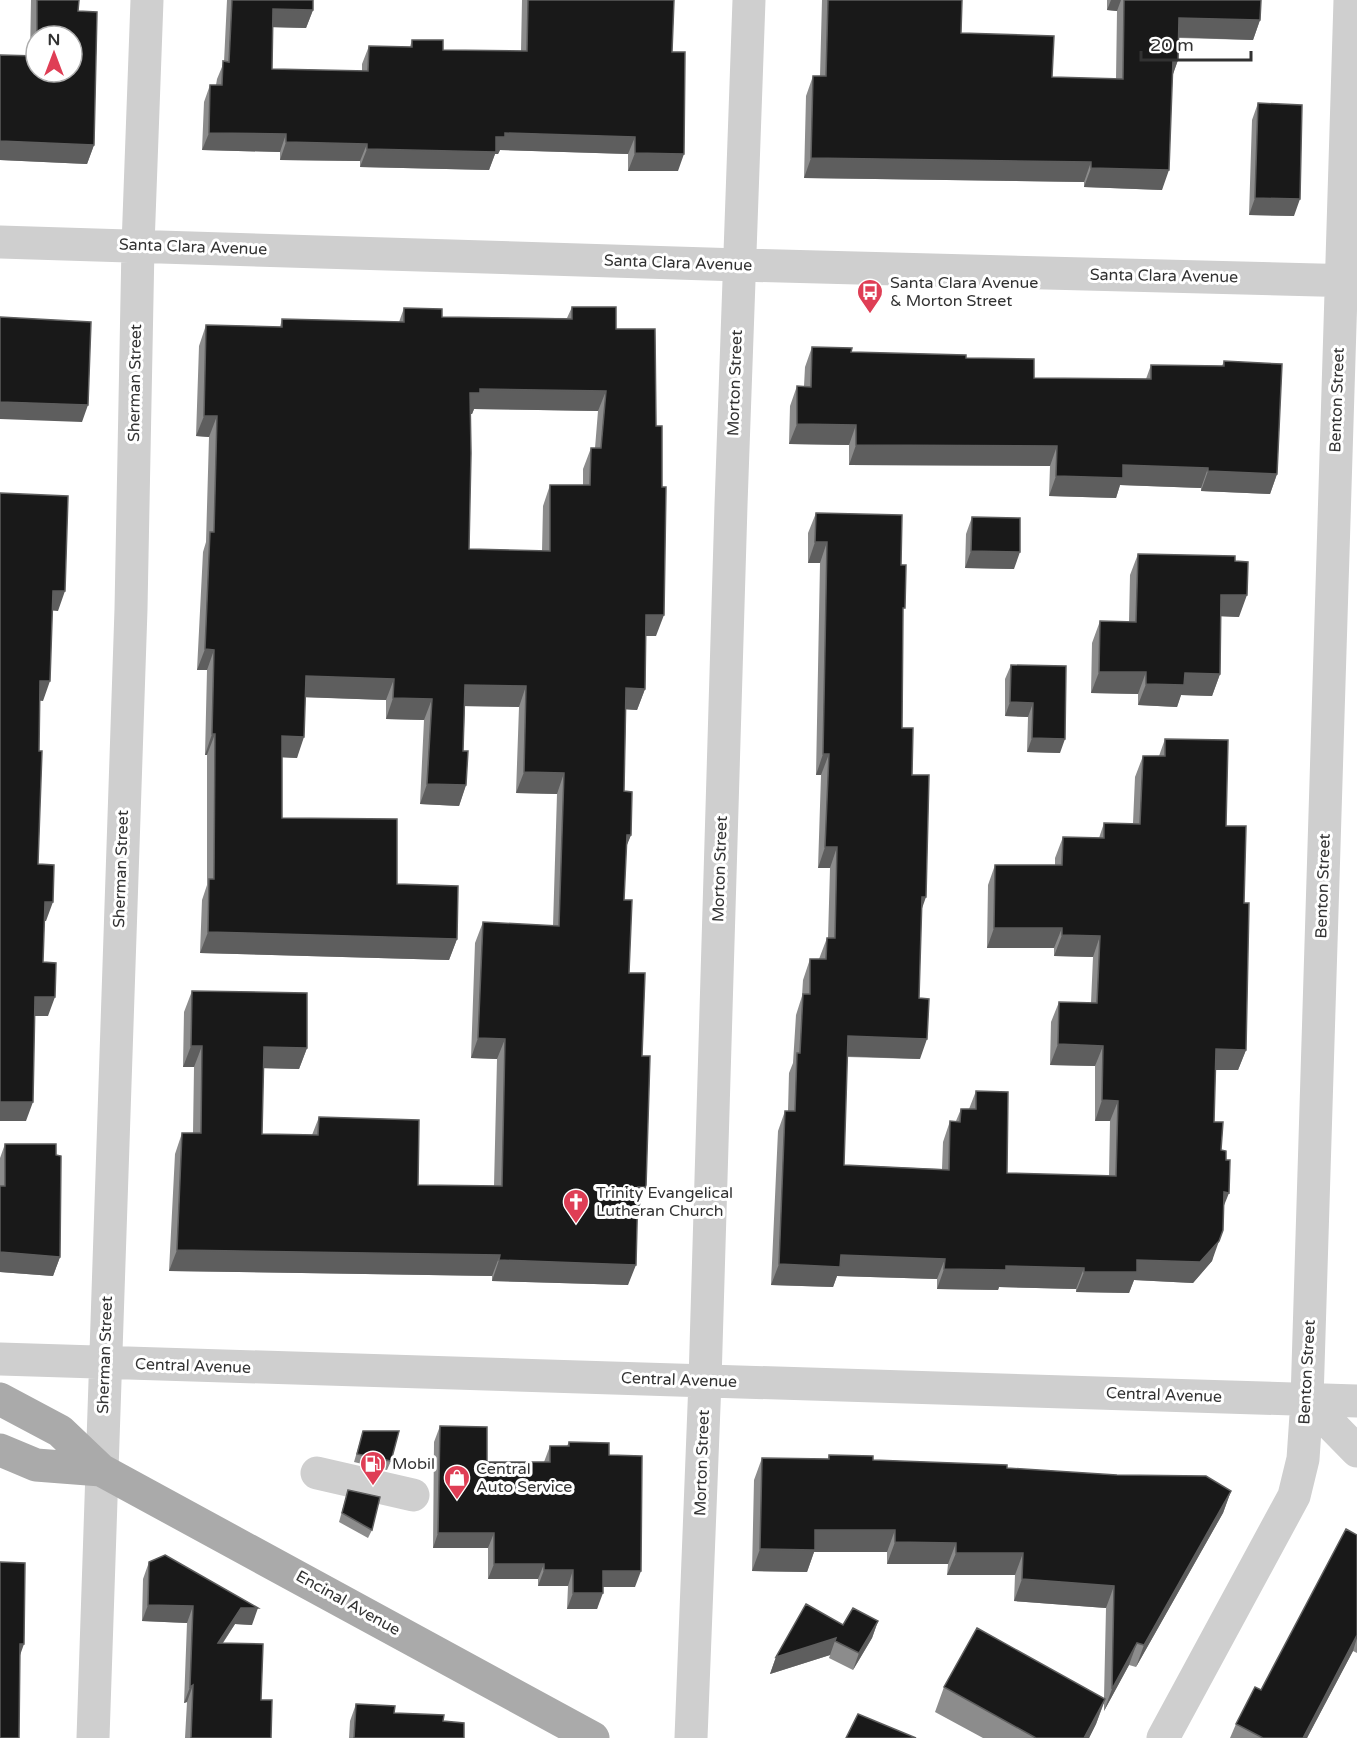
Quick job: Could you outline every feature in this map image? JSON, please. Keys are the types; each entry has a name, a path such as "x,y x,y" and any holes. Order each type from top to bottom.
{"main road":[{"name":"Encinal Avenue","path":"0,1399 60,1431 101,1470 593,1738"},
{"name":"Encinal Avenue","path":"0,1450 36,1465 101,1470"}],"street":[{"name":"Sherman Street","path":"93,1738 131,609 138,246 147,0"},
{"name":"Morton Street","path":"692,1738 749,0"},
{"name":"Benton Street","path":"1163,1738 1294,1496 1303,1459 1349,281 1350,0"},
{"name":"Santa Clara Avenue","path":"0,242 1349,281"},
{"name":"Central Avenue","path":"0,1359 1357,1401"},
{"path":"1307,1400 1357,1451"},
{"path":"317,1473 413,1495"}],"building":[{"path":"37,0 79,0 78,11 97,12 94,145 0,141 0,55 24,56 24,84 84,84 84,24 37,24"},
{"path":"232,0 313,0 313,10 273,9 272,69 368,71 369,46 412,47 412,40 443,40 443,50 527,51 528,0 674,0 672,52 685,52 684,154 635,153 635,137 505,133 505,137 496,137 496,152 367,149 367,144 286,142 286,134 209,133 210,85 222,85 223,61 229,62"},
{"path":"828,0 962,0 961,33 1054,36 1052,77 1123,79 1124,0 1261,0 1260,20 1179,18 1178,60 1173,60 1169,170 1091,168 1091,162 811,158 813,76 826,76"},
{"path":"1258,103 1302,105 1300,199 1255,198"},
{"path":"572,307 616,307 616,329 655,329 656,426 662,426 662,487 666,487 664,615 646,615 645,689 626,688 624,791 632,792 631,835 627,835 624,900 632,900 629,973 645,973 642,1056 650,1056 646,1187 638,1187 636,1265 499,1260 500,1255 177,1250 182,1133 201,1133 202,1046 191,1046 192,991 307,993 307,1048 264,1047 262,1134 318,1135 319,1117 419,1120 418,1185 502,1186 505,1039 478,1038 483,922 559,926 564,773 524,772 526,686 465,685 463,751 468,751 466,785 427,784 432,699 393,698 394,679 306,676 304,737 282,736 282,818 397,819 397,884 458,886 457,939 208,932 209,879 214,879 215,734 212,734 214,650 205,649 210,532 214,532 217,416 204,416 206,325 282,327 282,319 404,322 404,308 442,309 442,317 572,319","holes":["480,389 606,391 601,448 591,448 590,485 550,485 550,551 469,549 470,393 480,393"]},
{"path":"0,317 91,322 88,405 0,402"},
{"path":"812,347 852,348 851,352 1034,359 1034,378 1151,379 1151,365 1224,366 1224,361 1282,364 1277,474 1208,471 1208,468 1123,465 1123,478 1056,476 1057,446 856,445 856,425 797,424 797,386 811,387"},
{"path":"0,493 68,496 65,591 53,591 50,681 40,681 39,751 42,751 38,864 54,865 53,902 45,902 43,962 56,963 55,997 35,997 33,1102 0,1102"},
{"path":"816,513 902,515 901,565 906,565 905,608 903,608 902,728 913,728 912,775 929,775 926,897 922,897 919,998 929,999 927,1039 848,1036 844,1165 949,1170 950,1121 960,1122 961,1109 976,1109 976,1091 1008,1092 1007,1173 1116,1176 1118,1101 1102,1100 1103,1046 1058,1044 1059,1002 1097,1003 1100,936 1062,935 1062,928 994,928 995,865 1062,865 1063,837 1104,838 1104,823 1140,824 1143,756 1165,756 1165,739 1228,740 1226,826 1246,826 1244,903 1249,903 1246,1050 1216,1049 1214,1122 1223,1122 1221,1150 1226,1151 1226,1160 1230,1160 1229,1193 1224,1192 1223,1230 1219,1241 1200,1262 1137,1260 1137,1272 1084,1272 1084,1268 1006,1266 1006,1270 944,1269 945,1259 841,1255 840,1267 779,1264 785,1111 795,1111 797,1053 800,1053 803,994 810,994 810,959 826,959 827,938 835,938 837,847 825,847 829,754 823,754 827,542 815,542"},
{"path":"972,517 1020,518 1020,552 971,551"},
{"path":"1138,554 1235,556 1235,561 1248,562 1247,595 1221,595 1220,674 1185,673 1184,685 1146,684 1146,672 1099,672 1100,621 1136,622"},
{"path":"1011,665 1066,666 1065,739 1032,738 1033,703 1010,702"},
{"path":"5,1144 56,1144 56,1155 61,1156 60,1257 0,1252 0,1186 5,1186"},
{"path":"440,1426 487,1427 487,1462 550,1462 550,1446 569,1446 569,1442 609,1443 609,1455 642,1456 641,1571 603,1571 603,1593 573,1593 573,1570 544,1570 544,1564 494,1564 494,1533 438,1533"},
{"path":"363,1431 399,1431 391,1461 357,1454"},
{"path":"829,1455 873,1456 873,1460 1007,1465 1007,1468 1117,1475 1206,1476 1231,1491 1144,1645 1137,1643 1112,1689 1114,1586 1022,1579 1023,1553 956,1553 956,1543 895,1542 895,1530 815,1530 815,1550 760,1549 762,1458 829,1459"},
{"path":"348,1490 380,1497 372,1530 342,1513"},
{"path":"1346,1529 1357,1535 1357,1635 1303,1738 1263,1738 1236,1724 1255,1687 1261,1690"},
{"path":"165,1555 258,1608 241,1608 218,1643 263,1644 261,1700 272,1700 271,1738 191,1738 193,1606 148,1605 149,1562"},
{"path":"0,1562 25,1563 24,1644 20,1644 19,1738 0,1738"},
{"path":"806,1604 843,1625 853,1608 878,1621 859,1653 835,1641 836,1638 776,1657"},
{"path":"977,1628 1105,1699 1084,1738 1036,1738 944,1687"},
{"path":"356,1704 395,1706 394,1713 444,1715 443,1721 464,1723 464,1738 354,1738"},
{"path":"858,1714 916,1738 846,1738"}],"place":[{"name":"Santa Clara Avenue & Morton Street","path":"870,315"},
{"name":"Trinity Evangelical Lutheran Church","path":"576,1225"},
{"name":"Mobil","path":"373,1487"},
{"name":"Central Auto Service","path":"457,1501"}]}
